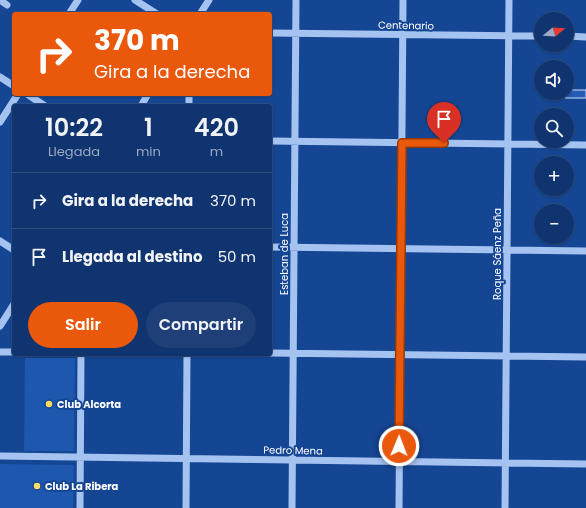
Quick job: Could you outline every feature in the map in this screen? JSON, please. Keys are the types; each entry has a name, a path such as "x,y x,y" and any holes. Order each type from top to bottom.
{"street":[{"path":"0,0 7,5"},
{"path":"71,12 78,0"},
{"path":"135,0 154,12"},
{"path":"201,12 209,0"},
{"name":"Esteban de Luca","path":"292,508 296,0"},
{"path":"399,508 403,0"},
{"name":"Roque Sáenz Peña","path":"505,508 509,0"},
{"name":"Centenario","path":"272,33 534,36"},
{"path":"574,36 586,36"},
{"path":"0,77 12,85"},
{"path":"0,122 17,96"},
{"path":"30,96 43,104"},
{"path":"272,141 586,145"},
{"path":"0,241 12,249"},
{"path":"272,247 586,251"},
{"path":"0,326 12,307"},
{"path":"0,352 12,352"},
{"path":"272,353 586,357"},
{"path":"80,508 81,356"},
{"path":"186,508 187,356"},
{"name":"Pedro Mena","path":"0,456 586,464"}],"shaded area":[{"name":"Club Alcorta","path":"25,358 75,358 74,451 24,451"},
{"name":"Club La Ribera","path":"0,464 74,465 73,508 0,508"}],"building":[{"path":"574,90 586,90 586,98 574,98"}],"place":[{"name":"Club Alcorta","path":"49,404"},
{"name":"Club La Ribera","path":"37,486"}],"route":[{"path":"399,446 402,143 444,143"}]}
